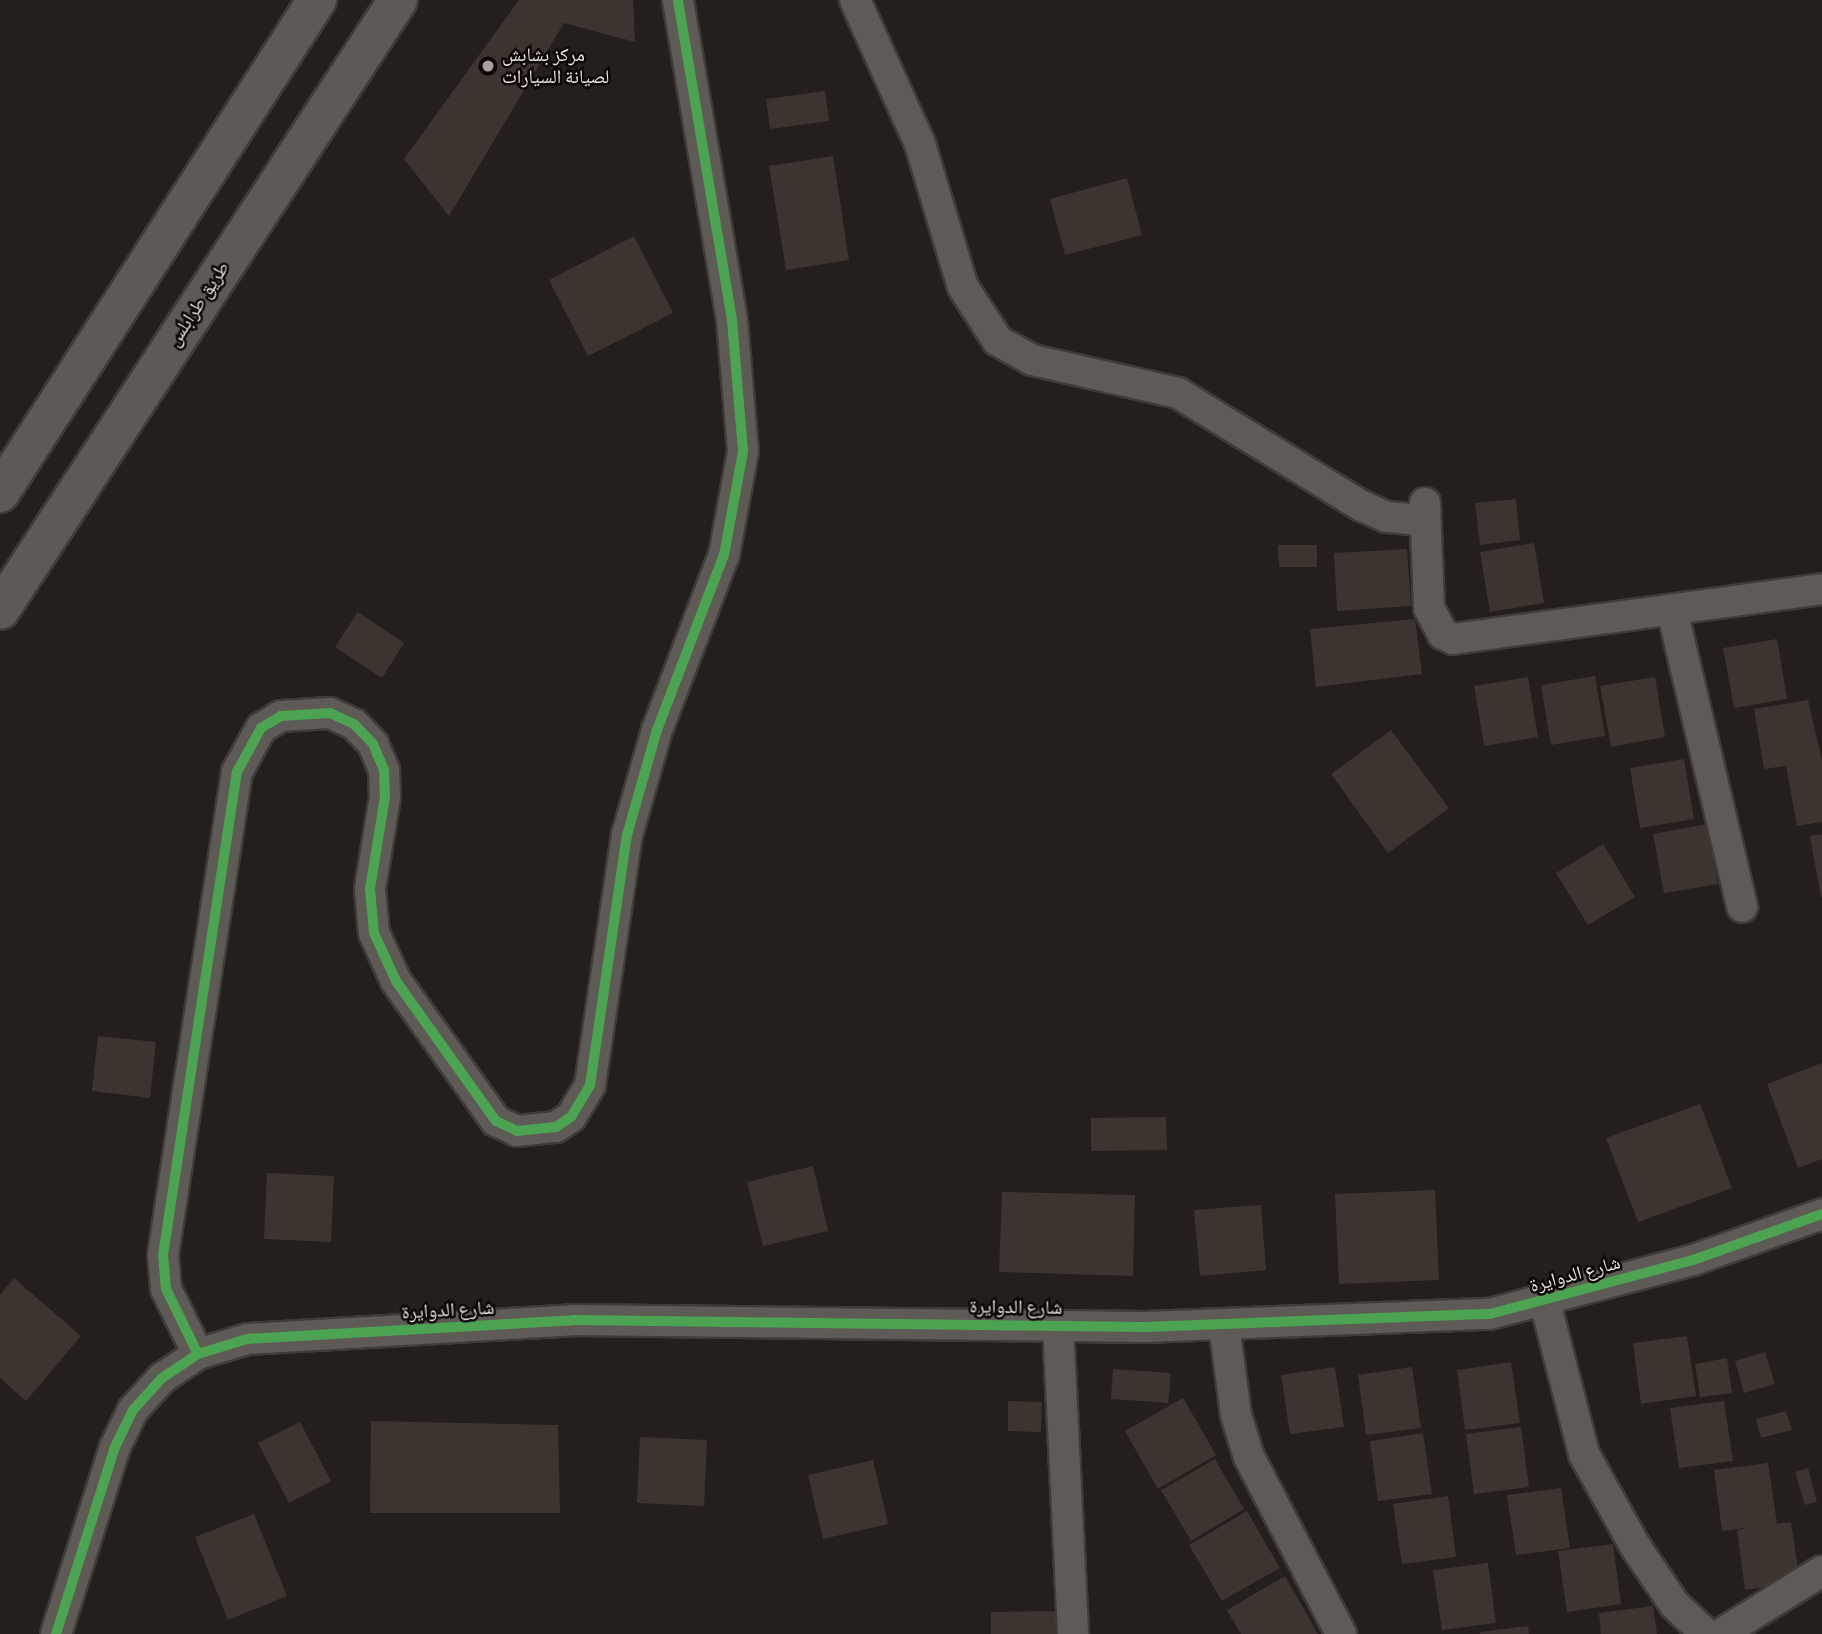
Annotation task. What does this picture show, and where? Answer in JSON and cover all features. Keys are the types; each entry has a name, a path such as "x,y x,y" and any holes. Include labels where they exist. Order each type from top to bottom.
{"highway":[{"path":"0,493 317,0"},
{"name":"طريق طرابلس","path":"0,610 398,0"}],"street":[{"path":"198,1354 166,1289 163,1255 237,772 261,728 281,716 330,713 354,724 373,744 385,797 370,889 374,933 396,981 496,1121 517,1131 556,1127 571,1117 590,1085 630,824 657,730 724,555 743,451 732,320 678,0"},
{"path":"855,0 920,144 963,287 999,341 1032,360 1178,393 1362,506 1425,511 1429,608 1443,634 1454,639 1822,589"},
{"path":"1672,610 1742,907"},
{"name":"شارع الدوايرة","path":"56,1634 127,1423 162,1378 198,1354 247,1339 573,1320 1224,1325 1490,1314 1545,1302 1822,1214"},
{"path":"1545,1302 1584,1454 1648,1566 1675,1605 1706,1634"},
{"path":"1058,1325 1073,1634"},
{"path":"1224,1325 1236,1415 1249,1457 1341,1634"},
{"path":"1721,1634 1822,1571"}],"building":[{"path":"519,0 633,0 635,42 564,23 449,216 404,159"},
{"path":"825,91 829,121 770,129 766,99"},
{"path":"833,156 849,260 786,270 769,166"},
{"path":"1127,178 1142,235 1065,255 1050,199"},
{"path":"634,236 673,313 588,356 549,280"},
{"path":"1516,499 1520,540 1480,545 1475,503"},
{"path":"1534,543 1544,603 1490,612 1480,552"},
{"path":"1278,545 1317,545 1317,567 1279,567"},
{"path":"1407,549 1411,606 1337,611 1334,553"},
{"path":"358,612 404,643 382,678 335,647"},
{"path":"1415,619 1422,674 1316,687 1310,629"},
{"path":"1777,639 1787,699 1734,708 1723,648"},
{"path":"1595,676 1605,736 1551,745 1541,685"},
{"path":"1528,677 1538,737 1484,746 1474,686"},
{"path":"1655,677 1665,737 1611,747 1600,686"},
{"path":"1808,700 1822,760 1822,822 1797,826 1786,766 1764,769 1754,709"},
{"path":"1391,730 1449,808 1388,853 1331,774"},
{"path":"1684,759 1694,819 1640,828 1630,768"},
{"path":"1707,824 1718,884 1664,893 1653,834"},
{"path":"1822,834 1822,897 1821,897 1810,836"},
{"path":"1603,844 1635,897 1588,925 1556,873"},
{"path":"98,1036 156,1042 150,1098 92,1091"},
{"path":"1822,1063 1822,1159 1798,1168 1767,1084"},
{"path":"1700,1104 1732,1188 1638,1222 1606,1138"},
{"path":"1166,1117 1167,1150 1091,1151 1091,1118"},
{"path":"813,1166 828,1231 763,1246 747,1182"},
{"path":"267,1173 334,1176 331,1242 264,1239"},
{"path":"1435,1190 1439,1280 1339,1284 1335,1194"},
{"path":"1002,1192 1135,1195 1133,1276 999,1272"},
{"path":"1261,1205 1266,1270 1200,1276 1194,1210"},
{"path":"14,1278 81,1336 26,1401 0,1378 0,1295"},
{"path":"1687,1336 1696,1396 1641,1404 1633,1343"},
{"path":"1765,1352 1775,1384 1744,1393 1735,1361"},
{"path":"1727,1358 1732,1393 1700,1397 1695,1364"},
{"path":"1511,1362 1520,1423 1465,1430 1457,1370"},
{"path":"1335,1367 1344,1427 1290,1434 1281,1375"},
{"path":"1412,1367 1421,1428 1366,1435 1358,1375"},
{"path":"1113,1369 1171,1373 1168,1403 1111,1399"},
{"path":"1183,1398 1216,1455 1158,1489 1125,1431"},
{"path":"1008,1401 1042,1402 1041,1432 1008,1431"},
{"path":"1724,1401 1733,1461 1679,1468 1670,1408"},
{"path":"1786,1411 1792,1430 1761,1438 1756,1419"},
{"path":"371,1421 558,1425 560,1513 370,1513"},
{"path":"300,1422 331,1481 289,1503 258,1443"},
{"path":"1521,1427 1529,1487 1474,1494 1466,1434"},
{"path":"1423,1433 1432,1494 1378,1501 1370,1441"},
{"path":"640,1437 707,1440 704,1506 637,1503"},
{"path":"1215,1459 1244,1509 1191,1541 1161,1490"},
{"path":"873,1460 888,1524 823,1539 808,1475"},
{"path":"1768,1463 1777,1524 1791,1522 1800,1582 1745,1590 1737,1530 1752,1527 1722,1531 1714,1470"},
{"path":"1808,1468 1817,1502 1805,1505 1795,1472"},
{"path":"1561,1488 1570,1548 1516,1555 1507,1495"},
{"path":"1448,1496 1456,1557 1402,1564 1393,1504"},
{"path":"1247,1511 1280,1568 1222,1601 1189,1545"},
{"path":"254,1514 287,1596 228,1620 195,1537"},
{"path":"1613,1544 1621,1604 1567,1612 1558,1551"},
{"path":"1488,1563 1496,1623 1442,1630 1433,1570"},
{"path":"1285,1576 1318,1634 1241,1634 1227,1610"},
{"path":"1653,1606 1657,1634 1601,1634 1599,1613"},
{"path":"1058,1611 1058,1634 991,1634 991,1612"},
{"path":"1528,1626 1529,1634 1480,1634 1480,1632"}],"cycle path":[{"path":"198,1354 166,1289 163,1255 237,772 261,728 281,716 330,713 354,724 373,744 384,770 385,797 370,889 374,933 396,981 496,1121 517,1131 556,1127 571,1117 590,1085 627,835 657,730 724,555 743,451 732,320 678,0"},
{"path":"56,1634 115,1447 133,1410 162,1378 198,1354 247,1339 573,1320 1145,1327 1490,1314 1693,1260 1822,1214"}],"place":[{"name":"مركز بشابش لصيانة السيارات","path":"488,66"}]}
